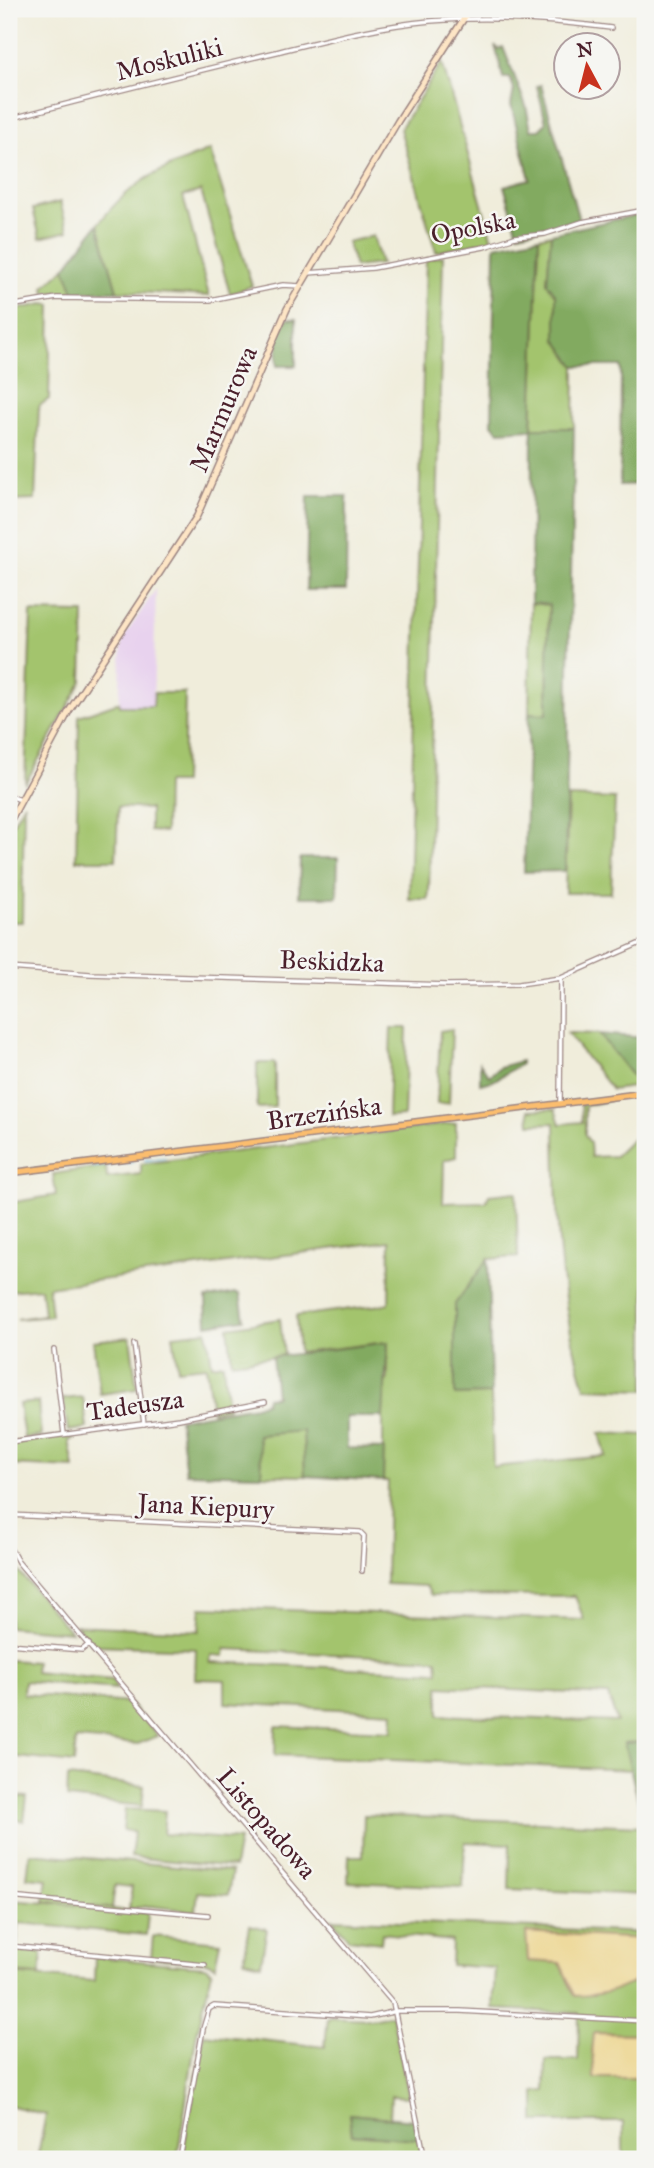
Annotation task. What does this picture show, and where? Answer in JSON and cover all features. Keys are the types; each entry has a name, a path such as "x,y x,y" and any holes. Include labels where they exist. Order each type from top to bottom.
{"main road":[{"name":"Brzezińska","path":"9,1172 645,1093"}],"street":[{"name":"Marmurowa","path":"9,823 75,701 197,516 269,348 300,286 397,121 470,9"},
{"name":"Moskuliki","path":"9,119 365,31 428,21 565,22 611,27"},
{"name":"Opolska","path":"308,273 373,268 484,247 515,237 545,234 582,222 645,210"},
{"path":"9,306 45,299 89,297 214,300 283,285 300,286"},
{"path":"9,545 10,508"},
{"path":"9,796 21,800"},
{"name":"Beskidzka","path":"9,968 90,974 473,986 561,978 645,941"},
{"path":"560,1103 561,978"},
{"path":"134,1344 144,1424"},
{"path":"54,1350 64,1434"},
{"name":"Tadeusza","path":"9,1442 144,1424 265,1402"},
{"name":"Jana Kiepury","path":"9,1515 360,1532 364,1536 362,1571"},
{"name":"Listopadowa","path":"9,1546 18,1562 339,1935 397,2011 425,2159"},
{"path":"9,1644 82,1650 89,1644"},
{"path":"9,1897 208,1915"},
{"path":"9,1946 205,1965"},
{"path":"180,2159 201,2038 209,2008 218,2005 370,2017 397,2011 499,2012 645,2021"}],"shaded area":[{"path":"156,589 153,706 119,706 122,640"}],"green space":[{"path":"495,45 498,49 503,47 526,106 531,130 539,130 546,123 537,86 541,85 579,220 518,233 504,186 530,179 511,105 514,89 510,78 503,78"},
{"path":"442,62 492,240 436,252 400,129"},
{"path":"210,150 252,286 230,294 201,191 183,196 209,296 117,291 98,224 135,186 175,164"},
{"path":"60,202 68,231 40,238 33,209"},
{"path":"645,213 645,484 620,485 621,366 575,366 556,339 556,295 547,283 551,234"},
{"path":"98,224 117,291 74,292 65,268"},
{"path":"551,234 547,283 556,295 556,339 575,366 574,428 532,429 539,237"},
{"path":"373,236 381,264 355,267 347,242"},
{"path":"539,237 532,428 574,428 565,871 524,872 529,713 547,714 549,605 531,603 532,429 499,431 492,424 495,246"},
{"path":"443,256 429,890 428,899 409,899 426,259"},
{"path":"65,268 74,292 45,293 44,287"},
{"path":"43,304 51,305 49,399 39,406 35,500 9,501 9,311"},
{"path":"287,319 296,319 296,366 277,366 278,335"},
{"path":"308,496 347,496 346,590 306,590"},
{"path":"531,603 549,604 547,714 529,713"},
{"path":"31,612 84,613 82,681 25,784"},
{"path":"154,693 185,693 183,783 166,783 165,832 150,831 150,809 118,807 116,860 76,860 79,716 119,702 120,706 153,706"},
{"path":"568,797 615,799 611,893 565,893"},
{"path":"24,803 22,922 9,922 9,830"},
{"path":"300,858 338,858 337,897 299,897"},
{"path":"391,1028 407,1028 404,1116 388,1117"},
{"path":"452,1029 449,1103 437,1104 440,1031"},
{"path":"567,1033 599,1034 640,1086 612,1090"},
{"path":"599,1034 645,1038 645,1086 640,1086"},
{"path":"521,1061 521,1064 493,1081 480,1084 480,1063 489,1076 500,1067"},
{"path":"257,1063 275,1063 275,1107 257,1108"},
{"path":"610,1100 585,1106 585,1135 590,1143 591,1157 615,1156 639,1133 645,1115 645,1390 585,1388 569,1323 560,1257 555,1123 530,1124 529,1110 555,1109 560,1124 582,1122 581,1103"},
{"path":"456,1123 456,1157 444,1160 443,1203 486,1202 489,1195 516,1192 518,1257 488,1259 456,1395 491,1394 493,1467 606,1456 600,1433 645,1435 645,1742 624,1743 631,1770 275,1755 276,1726 392,1731 393,1712 225,1703 225,1680 195,1679 196,1649 94,1645 76,1625 199,1631 201,1607 584,1620 575,1596 431,1595 426,1586 386,1584 388,1481 383,1481 383,1385 388,1379 388,1342 299,1353 296,1316 389,1304 390,1241 48,1287 51,1316 17,1319 44,1315 41,1288 9,1291 9,1203 56,1195 53,1174 106,1166 107,1178 141,1174 141,1164","holes":["225,1649 437,1659 438,1672 210,1662 211,1655 224,1656","439,1686 608,1695 617,1722 439,1715"]},
{"path":"488,1259 491,1394 455,1395 455,1304"},
{"path":"240,1294 244,1319 207,1325 206,1298"},
{"path":"280,1319 284,1355 232,1362 228,1327"},
{"path":"207,1331 212,1365 223,1363 228,1408 212,1411 206,1366 178,1369 173,1335"},
{"path":"130,1337 137,1389 100,1394 93,1341"},
{"path":"388,1342 383,1417 347,1417 347,1448 384,1449 383,1481 305,1476 303,1431 258,1435 262,1475 186,1473 179,1419 255,1406 266,1402 267,1397 276,1396 272,1357"},
{"path":"83,1397 87,1428 68,1431 63,1399"},
{"path":"38,1402 41,1436 24,1438 19,1404"},
{"path":"304,1430 305,1476 262,1475 258,1435"},
{"path":"71,1435 74,1439 69,1440 74,1468 9,1465 9,1443"},
{"path":"12,1564 71,1632 9,1627 9,1565"},
{"path":"9,1660 36,1662 35,1672 112,1680 117,1689 24,1681 23,1694 129,1703 158,1736 138,1744 76,1739 74,1763 9,1756"},
{"path":"645,1742 645,1829 624,1743"},
{"path":"68,1777 144,1786 142,1806 67,1798"},
{"path":"9,1796 27,1797 24,1821 9,1819"},
{"path":"125,1809 165,1811 163,1834 239,1840 234,1867 131,1857 134,1832 123,1830"},
{"path":"364,1815 644,1826 645,1895 509,1889 510,1844 465,1842 463,1887 348,1882 349,1856 363,1856"},
{"path":"30,1853 232,1871 228,1895 198,1892 196,1911 149,1906 129,1909 132,1887 115,1885 112,1908 75,1905 44,1901 47,1879 27,1877"},
{"path":"9,1900 148,1913 146,1935 19,1923 17,1944 9,1943"},
{"path":"332,1919 645,1933 645,2159 623,2159 623,2122 535,2122 535,2092 545,2091 546,2060 578,2060 579,2013 493,2009 495,1968 451,1965 452,1941 382,1933 381,1943 349,1939"},
{"path":"250,1925 267,1929 261,1964 244,1960"},
{"path":"153,1936 220,1942 215,1966 206,1962 151,1958"},
{"path":"16,1951 42,1952 40,1975 14,1973"},
{"path":"95,1957 205,1967 212,1972 196,2037 177,2159 37,2159 46,2115 9,2105 9,1974 94,1981"},
{"path":"392,2015 409,2097 391,2096 390,2118 349,2114 352,2134 418,2139 423,2159 182,2159 204,2034 325,2047 328,2017 370,2019"},
{"path":"349,2114 415,2120 418,2139 352,2134"}],"sand":[{"path":"526,1932 645,1939 645,1976 611,1991 575,1996 560,1963 528,1961"},
{"path":"594,2033 645,2034 645,2078 594,2078"}],"waterway":[{"path":"145,1160 165,1158"},
{"path":"119,1164 133,1162"},
{"path":"93,1167 112,1165"}]}
